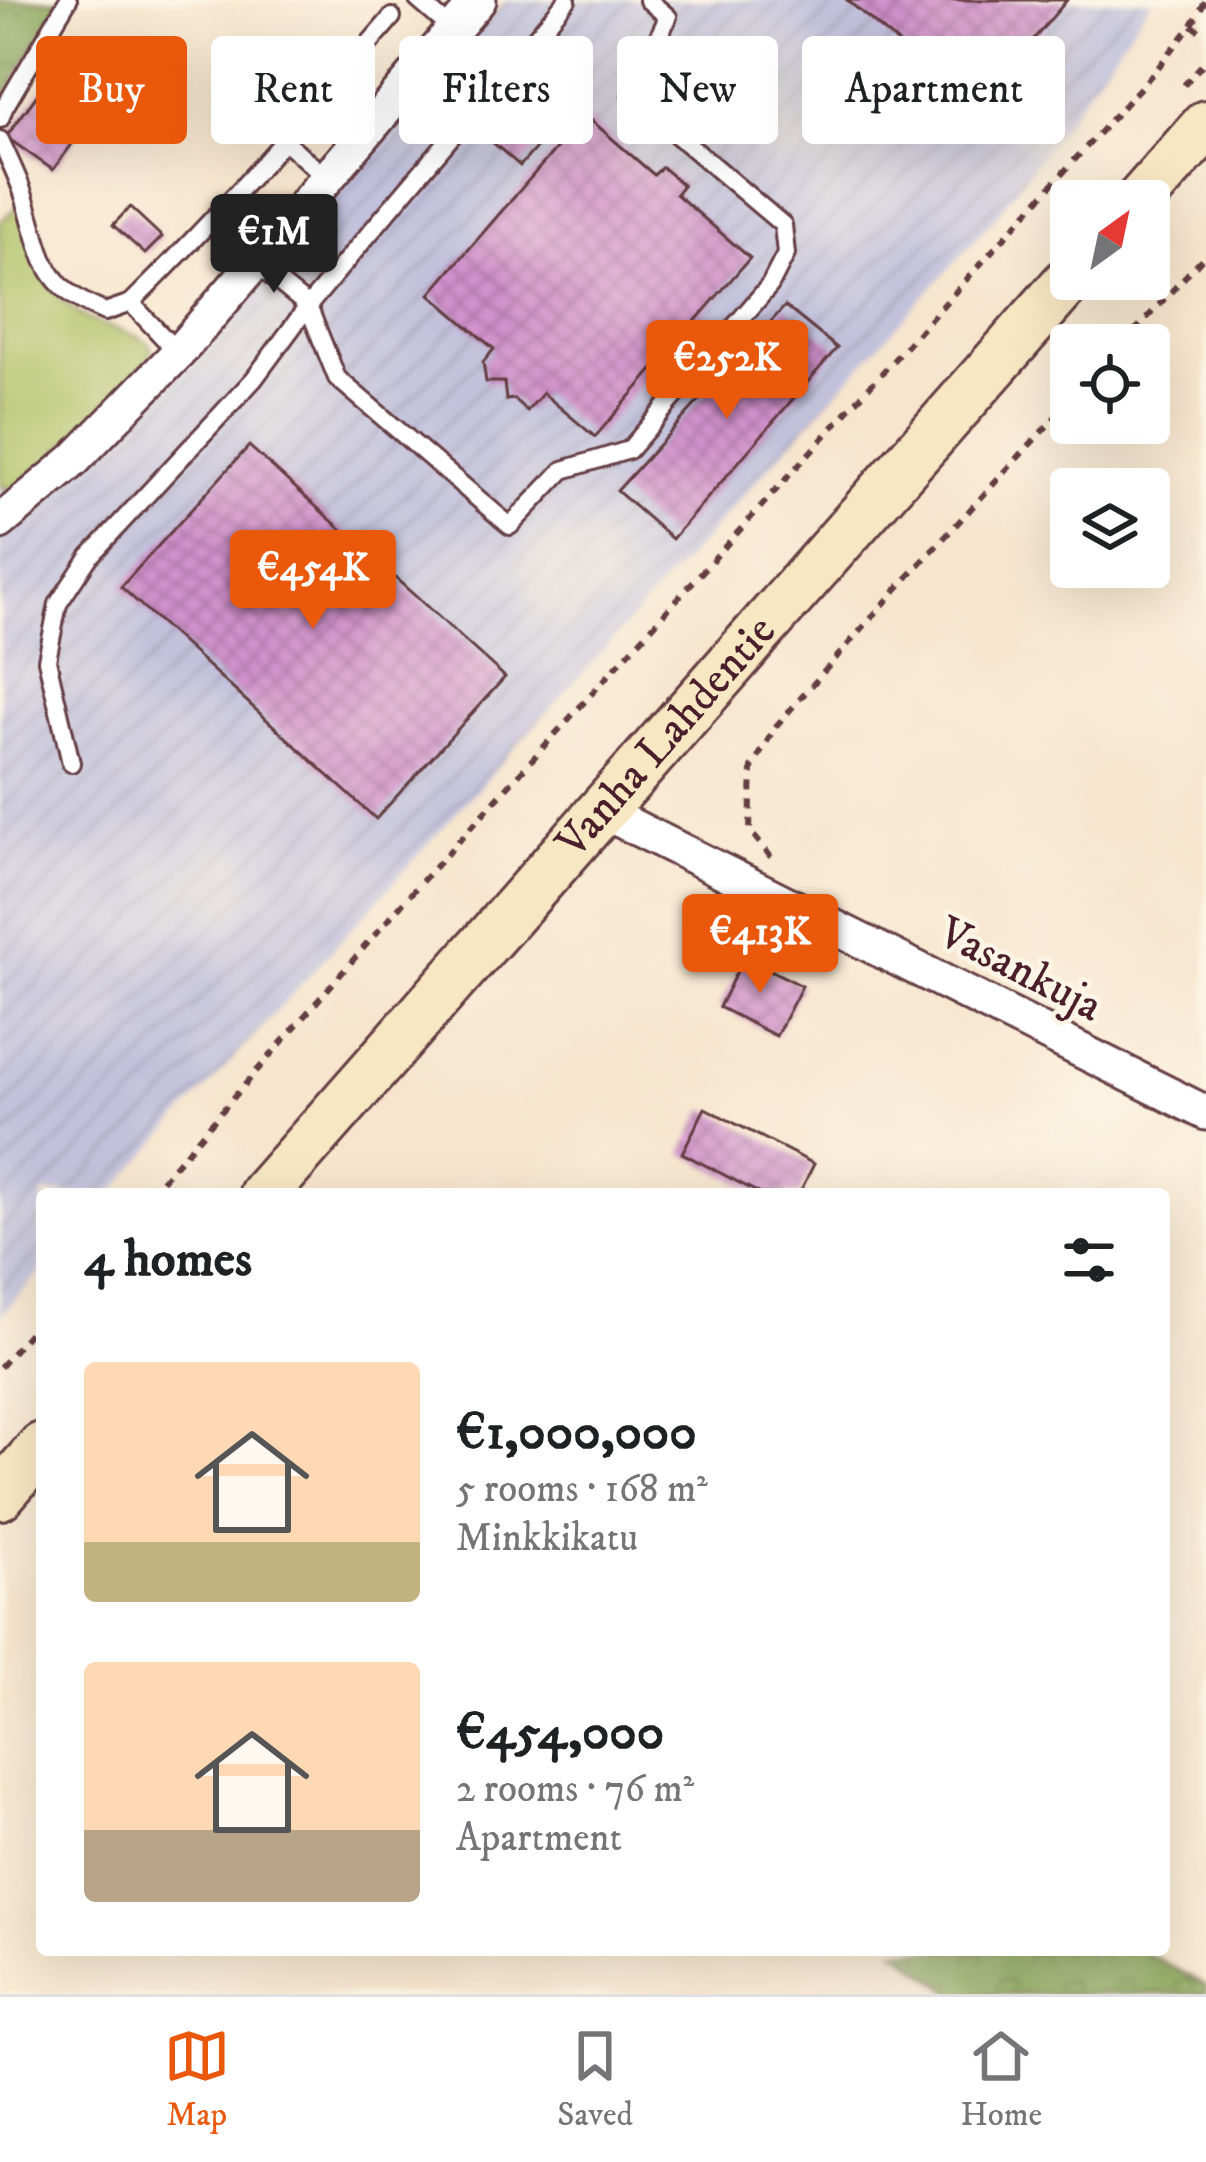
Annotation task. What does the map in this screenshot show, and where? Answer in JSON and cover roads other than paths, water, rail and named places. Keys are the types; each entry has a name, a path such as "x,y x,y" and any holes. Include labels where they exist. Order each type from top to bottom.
{"main road":[{"path":"1151,180 1195,105"},
{"name":"Vanha Lahdentie","path":"269,1188 1052,300"},
{"path":"0,1495 36,1454"}],"street":[{"path":"0,522 74,460 178,353 479,0"},
{"name":"Vasankuja","path":"600,810 1206,1113"}],"lane":[{"path":"0,119 68,0"},
{"path":"418,0 454,31"},
{"path":"71,763 47,660 58,604 89,557 254,380 308,306 567,0"},
{"path":"256,264 308,306 337,378 510,526 563,470 629,450 770,285 787,254 783,225 631,96 668,17 648,0"},
{"path":"375,37 392,17"},
{"path":"0,140 22,191 41,259 55,281 81,303 105,312 131,302 282,144"},
{"path":"288,144 327,179"},
{"path":"131,302 178,353"}]}
